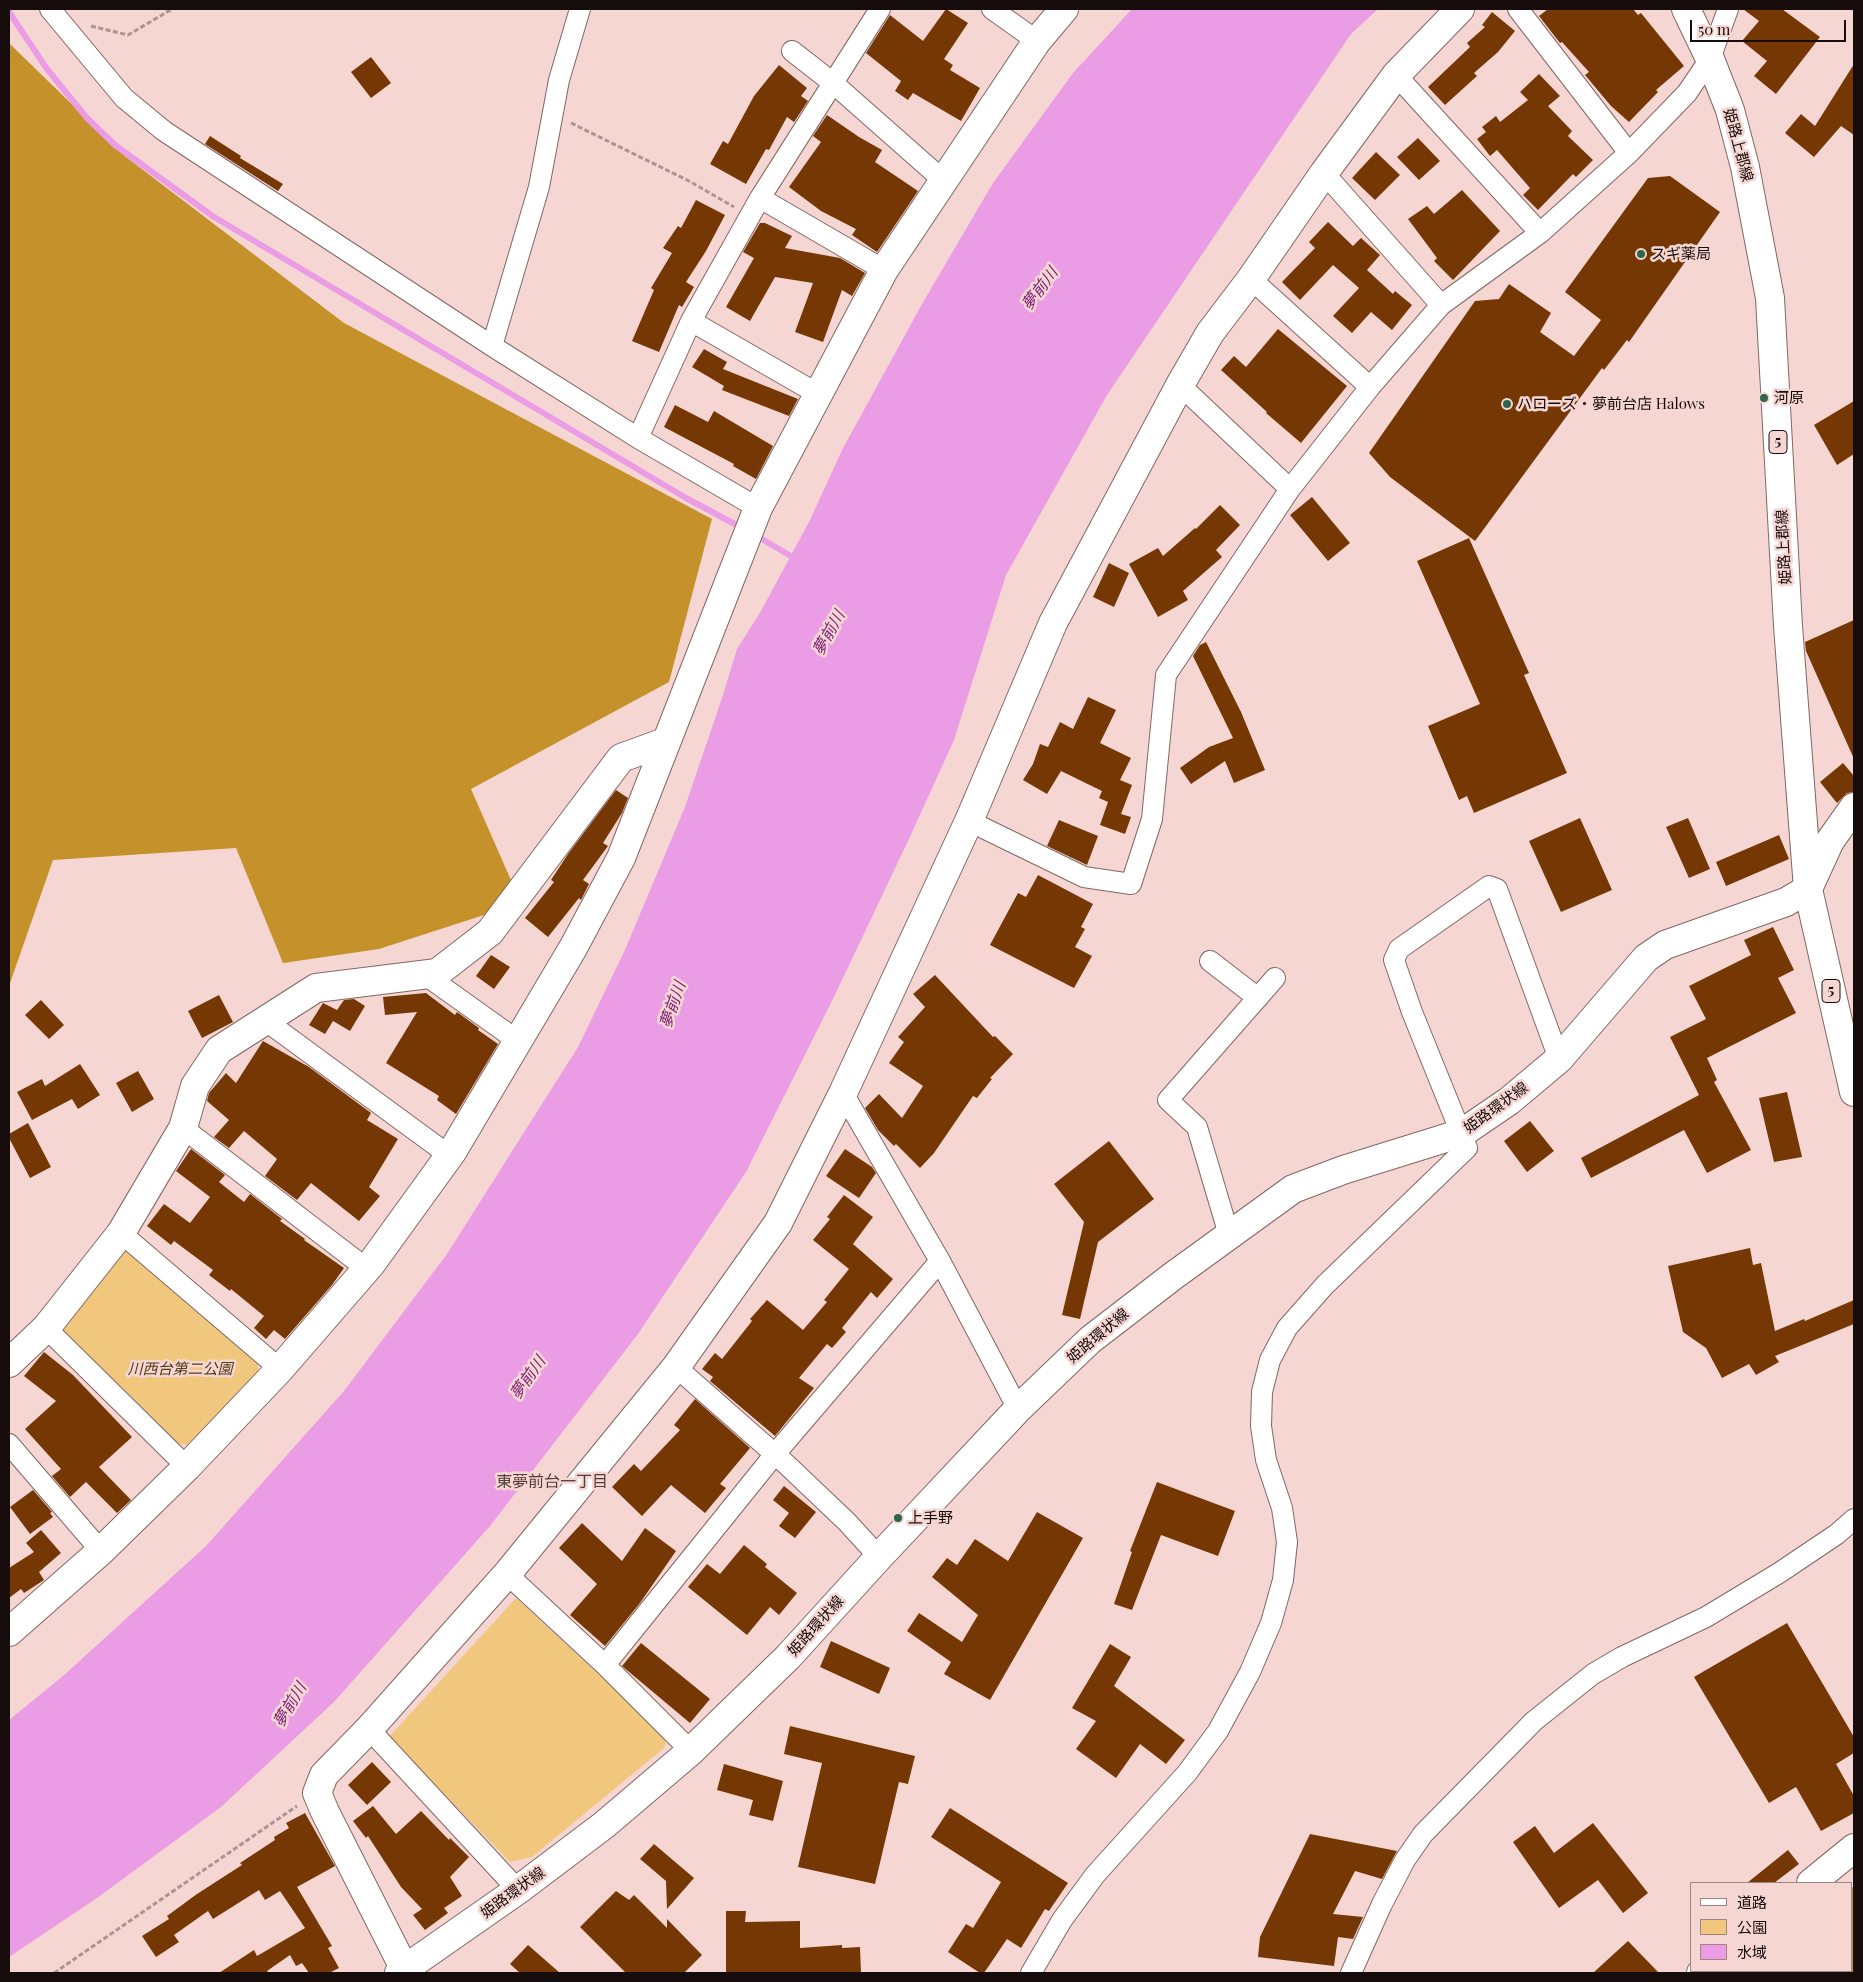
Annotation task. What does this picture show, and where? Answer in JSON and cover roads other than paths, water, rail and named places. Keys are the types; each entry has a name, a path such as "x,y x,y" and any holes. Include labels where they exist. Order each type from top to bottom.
{"street":[{"path":"492,346 539,187 559,80 580,9"},
{"path":"638,438 691,321 760,198 880,9"},
{"path":"992,9 1037,41"},
{"path":"9,1631 101,1551 186,1467 280,1369 367,1269 450,1156 573,948 621,858 758,508 884,270 1037,41 1064,9"},
{"path":"404,1972 316,1793 324,1774 369,1729 508,1574 676,1367 778,1223 843,1093 969,821 1053,623 1180,385 1210,333 1251,279 1324,173 1396,75 1460,9"},
{"path":"1518,9 1629,154"},
{"name":"姫路上郡線","path":"1686,9 1710,59 1730,110 1746,167 1770,298 1788,626 1808,889 1854,1092"},
{"path":"969,821 1084,876 1131,884 1152,819 1166,675 1290,489 1370,387 1441,305 1540,233 1629,154 1687,93 1710,59 1728,9"},
{"path":"54,13 124,98 164,131 492,346 638,438 758,508"},
{"path":"792,51 833,83 944,181"},
{"path":"1396,75 1540,233"},
{"path":"1324,173 1441,305"},
{"path":"760,198 884,270"},
{"path":"1251,279 1370,387"},
{"path":"691,321 818,394"},
{"path":"1180,385 1290,489"},
{"path":"9,1363 46,1328 121,1233 183,1128 195,1086 219,1050 316,988 437,972 490,932 621,758 665,742"},
{"path":"1808,889 1830,840 1854,807"},
{"path":"1031,1973 1062,1920 1095,1875 1187,1773 1218,1731 1250,1672 1271,1623 1283,1580 1287,1542 1282,1508 1266,1460 1261,1426 1262,1392 1270,1360 1287,1328 1325,1285 1467,1148 1412,1012 1394,960 1398,949 1489,886 1497,890 1560,1059"},
{"name":"姫路環状線","path":"404,1972 604,1825 691,1751 788,1658 879,1557 1018,1409 1090,1340 1293,1189 1343,1170 1462,1133 1510,1101 1560,1059 1646,958 1665,945 1786,902 1808,889"},
{"path":"1210,961 1258,998"},
{"path":"424,974 518,1041"},
{"path":"1229,1235 1197,1127 1168,1100 1275,978"},
{"path":"266,1020 450,1156"},
{"path":"843,1093 940,1261 1018,1409"},
{"path":"183,1128 367,1269"},
{"path":"121,1233 280,1369"},
{"path":"605,1665 775,1454 940,1261"},
{"path":"46,1328 186,1467"},
{"path":"676,1367 775,1454 847,1522 879,1557"},
{"path":"9,1444 101,1551"},
{"path":"1351,1973 1382,1904 1405,1860 1423,1834 1534,1721 1593,1674 1622,1657 1706,1617 1779,1573 1837,1534 1854,1518"},
{"path":"508,1574 605,1665 691,1751"},
{"path":"369,1729 518,1890"},
{"path":"1813,1882 1854,1848"}],"water":[{"name":"夢前川","path":"1132,9 1378,9 1351,34 1107,395 1006,575 954,740 832,1001 746,1172 638,1334 490,1526 334,1702 221,1807 97,1898 9,1957 9,1720 63,1676 206,1546 344,1391 447,1254 578,1047 624,952 685,807 737,649 761,611 810,520 842,450 922,304 993,183 1073,73"}],"waterway":[{"path":"9,12 47,69 87,118 115,145 214,217 686,498 744,529"},
{"path":"755,535 796,559"}],"place":[{"name":"スギ薬局","path":"1641,254"},
{"name":"河原","path":"1764,398"},
{"name":"ハローズ・夢前台店 Halows","path":"1507,404"},
{"name":"上手野","path":"898,1518"}],"district":[{"name":"東夢前台一丁目","path":"552,1482"}],"park label":[{"name":"川西台第二公園","path":"180,1369"}]}
